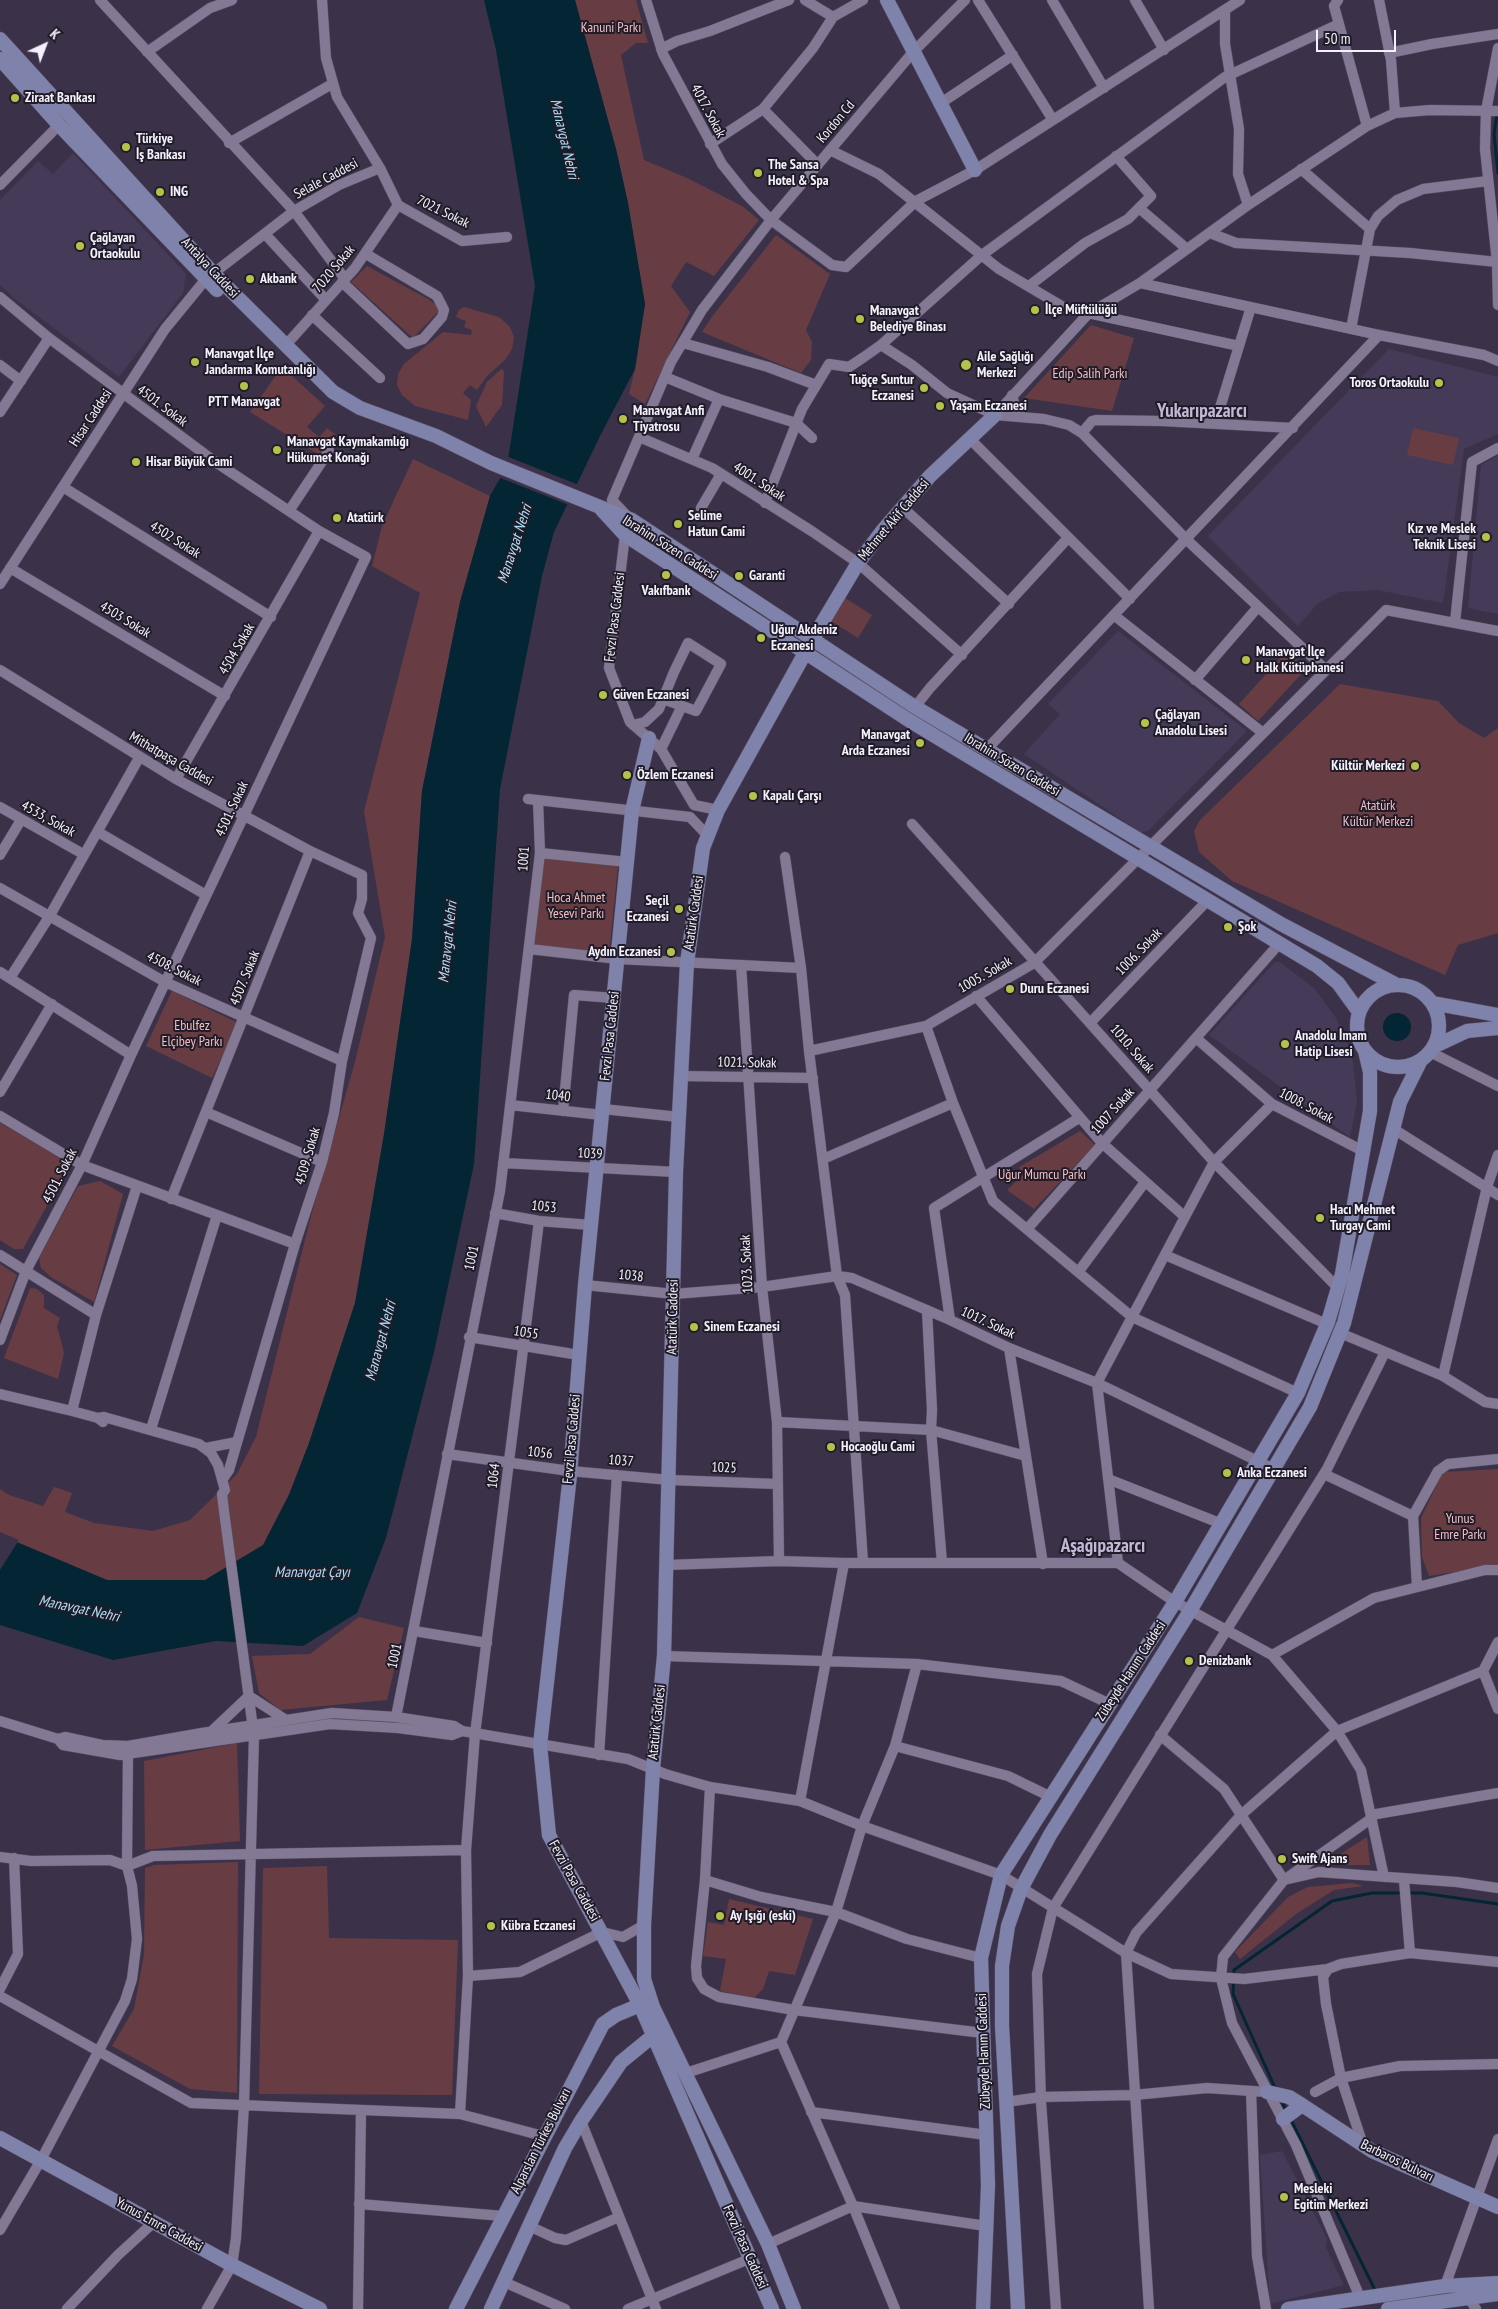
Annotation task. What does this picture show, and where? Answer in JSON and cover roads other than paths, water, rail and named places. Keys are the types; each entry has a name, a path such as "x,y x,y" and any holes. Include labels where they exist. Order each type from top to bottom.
{"main road":[{"path":"887,0 975,170"},
{"name":"Antalya Caddesi","path":"0,39 210,277 333,392 360,408 416,428 491,463 586,500 600,508"},
{"name":"Antalya Caddesi","path":"0,59 59,125 331,401 356,414 456,447"},
{"name":"Mehmet Akif Caddesi","path":"812,640 858,563 902,507 994,415"},
{"name":"Ibrahim Sözen Caddesi","path":"600,508 632,520 915,707 1281,924 1395,984"},
{"name":"Ibrahim Sözen Caddesi","path":"600,508 625,535 910,721 1138,858 1278,945 1317,966 1338,983 1359,1012"},
{"name":"Atatürk Caddesi","path":"646,2006 644,1925 653,1769 664,1656 670,1480 676,1172 687,963 703,848 718,810 805,652"},
{"name":"Fevzi Pasa Caddesi","path":"649,738 632,811 585,1285 570,1471 540,1745 549,1835 602,1932 660,2033 686,2074 768,2244 794,2309"},
{"path":"1428,1053 1439,1033 1439,1023 1432,1003 1416,989 1395,984 1386,986 1369,996 1359,1012 1357,1026 1359,1039 1365,1051 1385,1065 1397,1067 1410,1065 1467,1031 1498,1028"},
{"path":"1432,1003 1498,1015"},
{"name":"Zübeyde Hanım Caddesi","path":"983,2309 988,2185 981,1958 1001,1875 1175,1602 1298,1393 1327,1324 1338,1288 1370,1111 1370,1072 1365,1051"},
{"name":"Zübeyde Hanım Caddesi","path":"1018,2309 1002,2026 1002,1966 1008,1926 1021,1889 1050,1835 1190,1611 1310,1407 1340,1333 1358,1272 1392,1128 1400,1102 1428,1053"},
{"name":"Alparslan Türkes Bulvarı","path":"456,2309 543,2136 603,2024 616,2014 646,2006"},
{"name":"Fevzi Pasa Caddesi","path":"660,2033 749,2259 772,2309"},
{"name":"Alparslan Türkes Bulvarı","path":"491,2309 564,2148 621,2062 660,2033"},
{"name":"Barbaros Bulvarı","path":"1270,2092 1292,2110 1498,2207"},
{"name":"Yunus Emre Caddesi","path":"0,2138 232,2265 320,2309"},
{"path":"1391,2304 1445,2286 1498,2282"},
{"path":"1288,2309 1367,2299 1391,2304 1498,2294"}],"street":[{"path":"100,0 294,212 344,281 408,344 423,339 438,322 444,310 437,296 366,254"},
{"path":"147,52 173,32 210,8 232,0"},
{"name":"Selale Caddesi","path":"210,277 294,212 339,185 380,168 337,97 332,84 326,58 322,0"},
{"name":"4017. Sokak","path":"646,0 661,49 710,144 746,194 771,220 832,265 846,267 916,201"},
{"path":"661,49 677,41 710,31 789,0"},
{"path":"805,0 833,17"},
{"path":"710,144 763,109 813,48 833,17 863,0"},
{"name":"Kordon Cd","path":"632,520 612,500 665,377 702,310 771,220 830,150 914,51 965,0"},
{"path":"978,0 1053,120"},
{"path":"1052,0 1104,88"},
{"path":"1135,0 1164,50"},
{"path":"916,201 975,170 1164,50 1238,0"},
{"path":"1338,0 1334,6 1366,126"},
{"path":"1379,0 1389,53 1395,113"},
{"path":"1224,10 1225,44 1232,74 1239,129 1238,174 1248,205"},
{"path":"764,503 796,423 829,364 848,367 881,345 982,255 1116,156 1232,74 1338,24"},
{"path":"1389,53 1498,34"},
{"path":"1498,48 1493,111 1485,149 1497,262 1498,305"},
{"path":"941,103 1013,55"},
{"path":"229,143 332,84"},
{"path":"763,109 818,165"},
{"path":"994,415 1088,314 1140,284 1248,205 1366,126 1395,113 1430,110 1493,111"},
{"path":"1,180 59,125"},
{"path":"830,150 879,174 916,201 1000,269 1065,308 1239,346"},
{"path":"1029,286 1085,243 1128,219 1151,196 1116,156"},
{"path":"380,168 398,205"},
{"path":"1301,170 1370,228"},
{"path":"1351,329 1370,228 1378,216 1397,200 1423,189 1488,181"},
{"name":"7021 Sokak","path":"398,205 462,241 507,237"},
{"name":"7020 Sokak","path":"285,346 366,254 398,205"},
{"path":"1139,208 1187,250"},
{"path":"1210,233 1236,243 1410,253 1497,262"},
{"path":"265,234 326,300"},
{"name":"Hisar Caddesi","path":"0,584 165,330 210,277"},
{"path":"1140,284 1379,335 1484,355 1498,361"},
{"name":"4501. Sokak","path":"0,297 49,338 214,461 319,531 366,557 165,982 82,1165 26,1270 0,1340"},
{"path":"1215,424 1251,307"},
{"path":"312,315 380,378"},
{"path":"987,750 1379,335"},
{"path":"0,412 49,338"},
{"path":"683,343 768,367 816,385"},
{"path":"881,345 912,365 947,393 994,415 1044,419 1069,425 1082,433 1187,540 1326,670"},
{"path":"1484,355 1498,354"},
{"path":"0,365 21,381"},
{"path":"665,377 719,399 796,423 812,438"},
{"path":"1012,395 1015,407 1022,417"},
{"path":"692,459 719,399"},
{"path":"1082,433 1092,421 1096,420 1293,428"},
{"name":"4001. Sokak","path":"639,438 692,459 721,474 858,563 962,655"},
{"path":"970,439 1130,599"},
{"path":"1498,448 1472,462 1456,622 1498,631"},
{"path":"290,511 329,451"},
{"path":"701,508 721,474"},
{"name":"4502 Sokak","path":"63,487 272,617"},
{"path":"902,507 1009,604"},
{"name":"4504 Sokak","path":"176,780 272,617 319,531"},
{"name":"Fevzi Pasa Caddesi","path":"625,535 609,668 633,725 649,738"},
{"path":"915,707 1068,538"},
{"name":"4503 Sokak","path":"10,568 226,696"},
{"path":"1195,680 1258,607"},
{"name":"1005. Sokak","path":"809,1051 926,1026 1034,962 1386,610 1456,622"},
{"path":"1114,616 1263,733"},
{"path":"633,725 645,722 660,709 663,699 688,643 721,664 696,711 663,699"},
{"name":"Mithatpaşa Caddesi","path":"0,670 176,780 310,851 362,875"},
{"path":"661,749 682,706"},
{"path":"649,738 661,749 694,805 718,810"},
{"path":"10,978 49,916 139,758"},
{"name":"1001","path":"396,1717 495,1213 503,1163 540,853 533,800 632,811"},
{"name":"4533, Sokak","path":"0,807 83,854"},
{"path":"632,811 690,817 708,836"},
{"path":"0,855 20,820"},
{"name":"1010. Sokak","path":"912,824 1034,962 1091,1022 1214,1162 1338,1288"},
{"path":"98,832 206,895"},
{"name":"4507. Sokak","path":"171,1199 310,851"},
{"path":"540,853 627,862"},
{"path":"785,857 801,968 812,1078 824,1159 837,1276 845,1295 863,1562"},
{"name":"4509. Sokak","path":"222,1494 225,1490 224,1479 229,1470 295,1244 322,1162 334,1112 342,1062 371,938 358,913 362,899 362,875"},
{"name":"4508. Sokak","path":"0,888 165,982 342,1062"},
{"name":"1006. Sokak","path":"1091,1022 1207,901"},
{"name":"1007 Sokak","path":"1028,1228 1278,945"},
{"path":"529,950 618,959 801,968"},
{"name":"1023. Sokak","path":"741,965 762,1287 776,1422 779,1561"},
{"path":"0,972 131,1055"},
{"path":"563,1111 574,995 614,998"},
{"path":"976,996 1103,1144 1185,1217"},
{"path":"0,1092 52,1004"},
{"path":"926,1026 953,1103 993,1201 1028,1228 1132,1316 1298,1393"},
{"name":"1008. Sokak","path":"1196,1038 1272,1104 1363,1151"},
{"path":"1428,1053 1498,1086"},
{"name":"1021. Sokak","path":"681,1076 812,1078"},
{"path":"824,1159 953,1103"},
{"path":"1118,1562 1096,1383 1214,1162 1272,1104"},
{"name":"1040","path":"510,1105 563,1111 679,1117"},
{"path":"206,1112 322,1162"},
{"path":"0,1116 82,1165 295,1244"},
{"path":"950,1320 934,1208 1079,1118"},
{"path":"1392,1128 1498,1195"},
{"path":"1444,1376 1487,1188 1498,1155"},
{"name":"1039","path":"503,1163 676,1172"},
{"path":"1079,1271 1145,1182"},
{"path":"72,1411 96,1315 137,1186"},
{"name":"1053","path":"495,1213 539,1221 591,1225"},
{"path":"151,1429 216,1215"},
{"name":"1064","path":"460,2114 468,1976 466,1850 475,1734 539,1221"},
{"path":"0,1255 96,1315"},
{"path":"1165,1255 1327,1324"},
{"name":"1017. Sokak","path":"674,1294 762,1287 837,1276 852,1278 950,1320 1009,1348 1096,1383 1274,1469"},
{"name":"1038","path":"585,1285 674,1294"},
{"path":"927,1310 932,1410 931,1430 942,1563"},
{"path":"1340,1333 1444,1376 1485,1402 1498,1404"},
{"name":"1055","path":"469,1338 579,1355"},
{"path":"1009,1348 1043,1564"},
{"path":"1056,2309 1041,2097 1037,1974 1053,1908 1324,1474 1385,1352"},
{"path":"0,1394 98,1418 104,1417 192,1441 206,1448 218,1465 224,1479"},
{"path":"98,1418 102,1422 198,1450 211,1464 218,1490 222,1494 254,1736 244,2105 236,2238 232,2265 207,2309"},
{"path":"776,1422 931,1430 1026,1456"},
{"path":"206,1448 237,1442"},
{"name":"1056","path":"447,1454 570,1471"},
{"path":"1417,1587 1413,1516 1438,1472 1448,1464 1498,1459"},
{"name":"1037","path":"570,1471 670,1480"},
{"path":"1324,1474 1413,1516"},
{"path":"599,1755 616,1475"},
{"path":"1108,1479 1222,1524"},
{"name":"1025","path":"670,1480 777,1484"},
{"path":"667,1565 779,1561 1043,1564 1118,1562 1175,1602 1272,1655 1337,1731 1361,1770 1384,1877"},
{"path":"800,1801 844,1563"},
{"path":"1272,1655 1374,1598 1485,1570 1498,1570"},
{"path":"414,1631 487,1643"},
{"path":"1149,2309 1126,1953 1136,1933 1241,1815 1337,1731 1483,1671 1498,1642"},
{"path":"664,1656 916,1664 1062,1681 1110,1704"},
{"path":"895,2309 854,2206 781,2042 836,1912 862,1826 895,1746 916,1664"},
{"path":"1483,1671 1498,1710"},
{"path":"249,1696 286,1720"},
{"path":"212,1731 249,1696"},
{"path":"128,1751 212,1731 332,1713 396,1717 454,1726 462,1732"},
{"path":"0,1721 58,1739 65,1736 128,1751 343,1723 452,1735 462,1732 628,1759 710,1787 800,1801 862,1826 1001,1875 1126,1953 1171,1974 1244,1979 1328,1969 1341,1964 1410,1953 1498,1962"},
{"path":"1160,1735 1224,1789 1284,1880"},
{"path":"895,1746 1008,1776 1051,1797"},
{"path":"0,2230 41,2160 125,2001 132,1980 137,1939 132,1886 127,1866 128,1751"},
{"path":"710,1787 705,1880 696,1966 700,1984 708,1992 719,1997 794,2010 983,2033"},
{"path":"1367,2299 1296,2144 1292,2110 1270,2092 1232,2023 1222,1978 1223,1957 1284,1880 1371,1816 1498,1793"},
{"path":"0,1857 31,1861 110,1860 127,1866 153,1856 251,1856 466,1850"},
{"path":"0,1989 18,1954 14,1858"},
{"path":"1284,1880 1319,1872 1384,1877 1404,1883 1457,1882 1498,1888"},
{"path":"705,1880 761,1897 836,1912 907,1939 981,1958"},
{"path":"1404,1883 1410,1953"},
{"path":"468,1976 520,1972 602,1932 623,1936 644,1925"},
{"path":"1328,1969 1323,1977 1326,2004 1341,2078 1363,2145"},
{"path":"0,1996 191,2103 460,2114 543,2136"},
{"path":"686,2074 781,2042"},
{"path":"1315,2092 1341,2078 1400,2066 1498,2064"},
{"path":"1006,2102 1041,2097 1134,2095 1207,2088 1270,2092"},
{"path":"1251,2091 1258,2256 1266,2309"},
{"path":"358,2309 361,2111"},
{"path":"812,2112 986,2135"},
{"path":"581,2121 656,2309"},
{"path":"1445,2286 1498,2139"},
{"path":"359,2204 503,2216"},
{"path":"768,2244 854,2206 986,2226"},
{"path":"529,2226 555,2238 566,2240 619,2217"},
{"path":"67,2309 118,2255 154,2222"},
{"path":"628,2309 749,2259"},
{"path":"504,2282 565,2309"},
{"path":"1468,2297 1476,2309"}],"water":[{"name":"Manavgat Çayı","path":"484,0 575,0 616,149 628,203 645,304 635,369 600,436 554,532 542,576 500,789 474,1164 434,1352 386,1538 357,1613 303,1646 216,1641 113,1660 0,1625 0,1535 107,1580 205,1580 263,1545 289,1495 309,1443 355,1303 384,1134 412,939 422,791 460,602 490,496 507,466 535,286 496,50"},
{"path":"1397,1013 1407,1017 1411,1027 1407,1037 1397,1041 1387,1037 1383,1027 1387,1017"}],"waterway":[{"path":"1497,114 1494,134 1498,173"},
{"path":"1276,2090 1233,1994 1234,1970 1332,1901 1372,1893 1422,1893 1498,1904"},
{"path":"1281,2100 1287,2112"},
{"path":"1290,2118 1376,2292"}],"place":[{"name":"Ziraat Bankası","path":"15,98"},
{"name":"Türkiye İş Bankası","path":"126,147"},
{"name":"The Sansa Hotel & Spa","path":"758,173"},
{"name":"ING","path":"160,192"},
{"name":"Çağlayan Ortaokulu","path":"80,246"},
{"name":"Akbank","path":"250,279"},
{"name":"İlçe Müftülüğü","path":"1035,310"},
{"name":"Manavgat Belediye Binası","path":"860,319"},
{"name":"Manavgat İlçe Jandarma Komutanlığı","path":"195,362"},
{"name":"Aile Sağlığı Merkezi","path":"966,365"},
{"name":"Toros Ortaokulu","path":"1439,383"},
{"name":"PTT Manavgat","path":"244,386"},
{"name":"Tuğçe Suntur Eczanesi","path":"924,388"},
{"name":"Yaşam Eczanesi","path":"940,406"},
{"name":"Manavgat Anfi Tiyatrosu","path":"623,419"},
{"name":"Manavgat Kaymakamlığı Hükumet Konağı","path":"277,450"},
{"name":"Hisar Büyük Cami","path":"136,462"},
{"name":"Atatürk","path":"337,518"},
{"name":"Selime Hatun Cami","path":"678,524"},
{"name":"Kız ve Meslek Teknik Lisesi","path":"1486,537"},
{"name":"Vakıfbank","path":"666,575"},
{"name":"Garanti","path":"739,576"},
{"name":"Uğur Akdeniz Eczanesi","path":"761,638"},
{"name":"Manavgat İlçe Halk Kütüphanesi","path":"1246,660"},
{"name":"Güven Eczanesi","path":"603,695"},
{"name":"Çağlayan Anadolu Lisesi","path":"1145,723"},
{"name":"Manavgat Arda Eczanesi","path":"920,743"},
{"name":"Kültür Merkezi","path":"1415,766"},
{"name":"Özlem Eczanesi","path":"627,775"},
{"name":"Kapalı Çarşı","path":"753,796"},
{"name":"Seçil Eczanesi","path":"679,909"},
{"name":"Şok","path":"1228,927"},
{"name":"Aydın Eczanesi","path":"671,952"},
{"name":"Duru Eczanesi","path":"1010,989"},
{"name":"Anadolu İmam Hatip Lisesi","path":"1285,1044"},
{"name":"Hacı Mehmet Turgay Cami","path":"1320,1218"},
{"name":"Sinem Eczanesi","path":"694,1327"},
{"name":"Hocaoğlu Cami","path":"831,1447"},
{"name":"Anka Eczanesi","path":"1227,1473"},
{"name":"Denizbank","path":"1189,1661"},
{"name":"Swift Ajans","path":"1282,1859"},
{"name":"Ay Işığı (eski)","path":"720,1916"},
{"name":"Kübra Eczanesi","path":"491,1926"},
{"name":"Mesleki Egitim Merkezi","path":"1284,2197"}],"district":[{"name":"Yukarıpazarcı","path":"1202,412"},
{"name":"Aşağıpazarcı","path":"1103,1547"}],"park label":[{"name":"Kanuni Parkı","path":"611,28"},
{"name":"Edip Salih Parkı","path":"1090,374"},
{"name":"Atatürk Kültür Merkezi","path":"1378,814"},
{"name":"Hoca Ahmet Yesevi Parkı","path":"576,906"},
{"name":"Ebulfez Elçibey Parkı","path":"192,1034"},
{"name":"Uğur Mumcu Parkı","path":"1042,1175"},
{"name":"Yunus Emre Parkı","path":"1460,1528"}],"water label":[{"name":"Manavgat Nehri","path":"564,139"},
{"name":"Manavgat Nehri","path":"515,544"},
{"name":"Manavgat Nehri","path":"448,942"},
{"name":"Manavgat Nehri","path":"381,1341"},
{"name":"Manavgat Nehri","path":"79,1609"}]}
